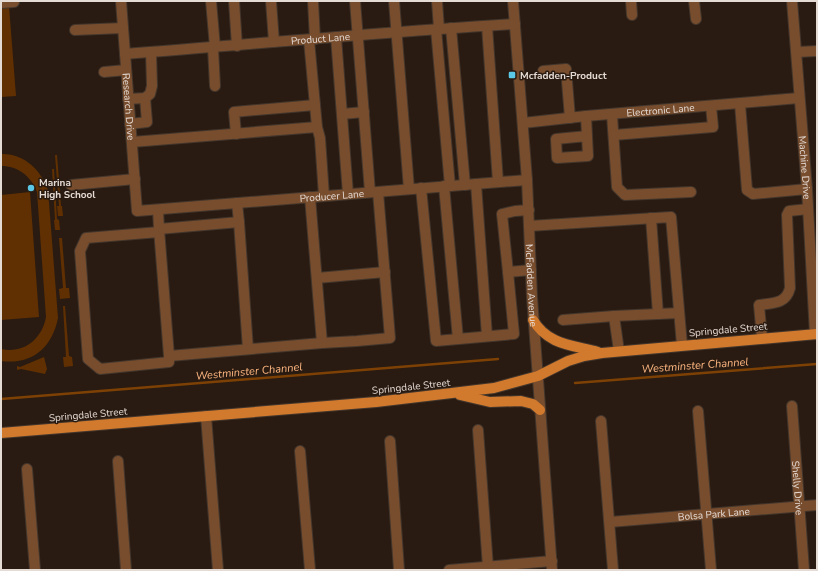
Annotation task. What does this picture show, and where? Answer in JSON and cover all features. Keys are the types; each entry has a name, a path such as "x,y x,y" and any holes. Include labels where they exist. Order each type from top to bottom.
{"main road":[{"path":"533,320 538,328 552,340 602,353"},
{"name":"Springdale Street","path":"1,433 206,416 494,388 538,376 584,356 682,345 816,334"},
{"path":"452,393 490,402 521,401 533,404 540,410"}],"street":[{"name":"Research Drive","path":"121,1 137,212"},
{"path":"211,1 215,86"},
{"path":"234,1 237,46"},
{"path":"271,1 274,42"},
{"path":"313,1 312,39 315,105 317,127 320,138 324,196"},
{"path":"168,356 390,338 385,272 364,112 355,1"},
{"path":"394,1 409,189"},
{"path":"437,1 447,186 458,339"},
{"name":"McFadden Avenue","path":"514,1 529,210 533,320 552,566"},
{"path":"631,1 632,15"},
{"path":"694,1 696,20"},
{"name":"Machine Drive","path":"792,1 797,52 799,98 810,187 808,209 816,334"},
{"path":"1,3 14,2"},
{"name":"Product Lane","path":"125,54 515,24"},
{"path":"487,26 498,182"},
{"path":"74,30 123,28"},
{"path":"451,28 465,185"},
{"path":"336,37 348,194"},
{"path":"797,52 817,50"},
{"path":"128,100 145,98 150,94 152,86 151,52"},
{"path":"543,71 566,69 570,118"},
{"path":"104,72 126,70"},
{"path":"130,124 146,122 145,98"},
{"name":"Electronic Lane","path":"523,123 586,116 799,98"},
{"path":"740,104 747,190 753,194 810,187"},
{"path":"236,134 234,112 315,105"},
{"path":"614,135 713,127 711,106"},
{"path":"342,114 364,112"},
{"path":"612,115 617,187 625,195 691,192"},
{"path":"586,116 587,136"},
{"path":"132,142 317,127"},
{"path":"71,185 135,179"},
{"name":"Producer Lane","path":"137,212 527,180"},
{"path":"476,184 487,336"},
{"path":"422,188 436,341 514,334 502,214 529,210"},
{"path":"310,197 322,343"},
{"path":"237,203 248,349"},
{"path":"762,338 760,305 774,304 785,298 790,288 787,216 789,211 808,209"},
{"path":"158,210 159,231 168,356 169,362 100,369 88,359 80,251 86,238 159,231 238,222"},
{"path":"529,226 671,217 682,345"},
{"path":"651,218 658,314"},
{"path":"508,272 531,270"},
{"path":"317,278 385,272"},
{"path":"563,320 679,313"},
{"path":"614,316 619,351"},
{"name":"Shelly Drive","path":"792,406 804,570"},
{"path":"698,411 711,570"},
{"path":"206,416 218,570"},
{"path":"601,421 613,570"},
{"path":"478,430 488,567"},
{"path":"390,441 400,570"},
{"path":"300,451 310,570"},
{"path":"118,461 126,570"},
{"path":"27,469 35,570"},
{"name":"Bolsa Park Lane","path":"610,522 817,504"},
{"path":"449,570 488,567 552,566"}],"shaded area":[{"path":"9,6 16,96 1,97 1,7"},
{"path":"1,154 17,156 30,164 41,176 48,190 58,318 55,329 46,346 31,357 12,362 1,361 1,349 17,349 31,343 41,332 46,317 37,192 31,181 23,173 7,166 1,166"},
{"path":"55,155 57,155 63,216 58,216 57,206 59,206"},
{"path":"52,169 54,169 57,219 59,220 60,230 55,230"},
{"path":"30,192 39,317 1,320 1,195"},
{"path":"59,238 62,238 66,288 69,288 70,298 60,299 59,289 63,288"},
{"path":"63,306 65,306 69,356 72,357 73,366 64,367 63,357 66,357"},
{"path":"44,357 47,369 45,374 21,369 17,370 17,366 20,367"}],"waterway":[{"name":"Westminster Channel","path":"1,399 498,359"},
{"name":"Westminster Channel","path":"575,383 817,364"}],"place":[{"name":"Mcfadden-Product","path":"512,75"},
{"name":"Marina High School","path":"31,188"}]}
